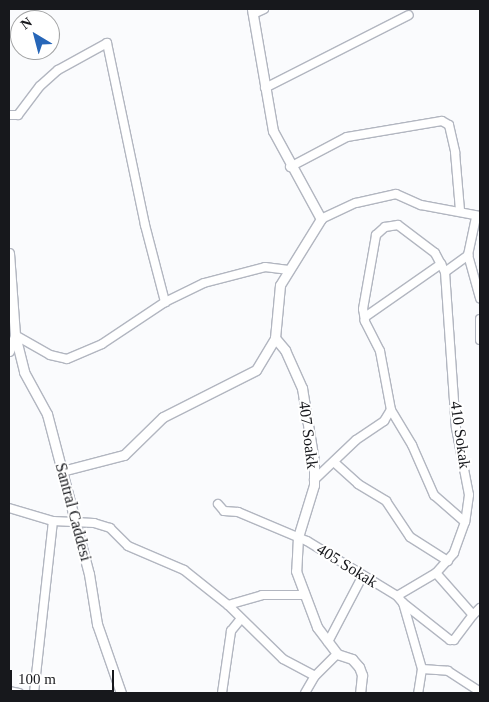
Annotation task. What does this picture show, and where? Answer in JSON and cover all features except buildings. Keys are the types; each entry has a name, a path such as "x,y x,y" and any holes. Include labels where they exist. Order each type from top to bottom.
{"street":[{"path":"264,9 253,12 275,137 290,167 310,194 321,219"},
{"path":"265,88 409,15"},
{"path":"9,115 18,115 40,86 58,70 107,44 145,226 165,302"},
{"path":"290,167 347,137 442,121 449,125 455,152 460,210"},
{"path":"62,471 124,455 163,417 256,370 275,338 280,285 321,219 356,203 396,194 421,205 460,210 478,216 468,255 480,298"},
{"path":"465,522 434,495 412,445 391,410 380,351 365,317 365,287 376,235 385,227 398,225 414,235 435,253 445,272 468,255"},
{"name":"Santral Caddesi","path":"9,253 15,335 24,372 47,414 89,574 97,624 121,693"},
{"path":"365,317 441,264"},
{"path":"9,351 15,335 50,355 67,359 102,344 165,302 204,283 256,269 289,270"},
{"name":"410 Sokak","path":"397,596 436,572 448,561 465,522 468,495 456,428 445,272"},
{"path":"480,319 480,340"},
{"name":"407 Soakk","path":"275,338 285,350 302,388 314,480 298,536 296,571 317,626 337,654"},
{"path":"314,480 335,463 356,440 384,421 391,410"},
{"path":"335,463 358,484 386,501 410,537 448,561"},
{"name":"405 Sokak","path":"218,504 224,511 262,521 298,536 397,596 403,603"},
{"path":"9,508 53,521 94,523 110,528 128,546 184,570 228,605 240,620 274,646 284,659 315,676"},
{"path":"34,693 53,521"},
{"path":"436,572 473,615"},
{"path":"328,642 362,576"},
{"path":"228,605 262,595 304,595"},
{"path":"403,603 450,640 454,640 480,608"},
{"path":"403,603 422,669 418,693"},
{"path":"222,693 232,631 240,620"},
{"path":"305,693 315,676 337,654 352,660 359,667 362,675 360,693"},
{"path":"422,669 448,670 480,692"},
{"path":"9,691 18,693"}]}
